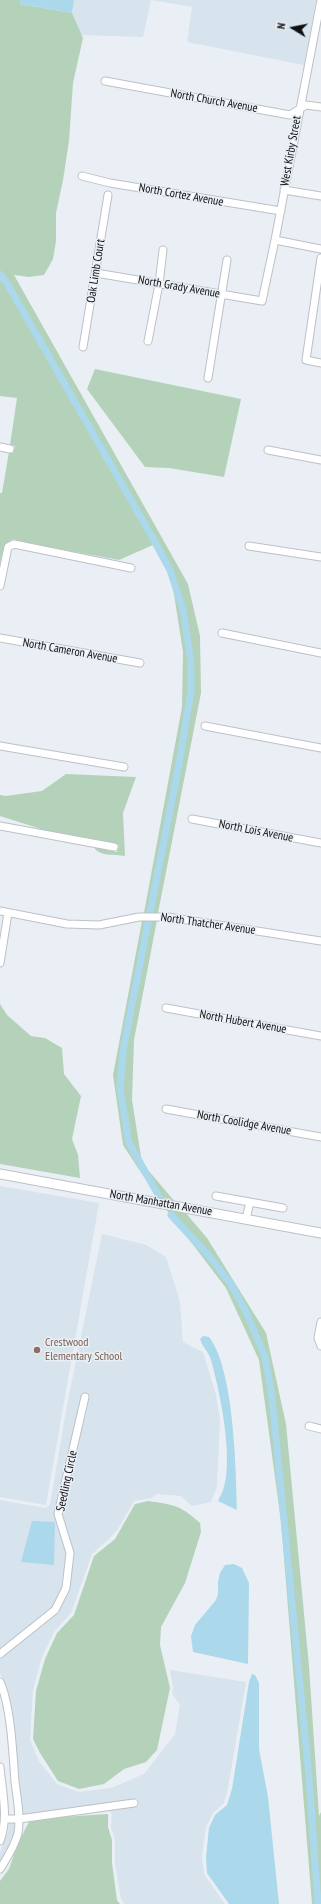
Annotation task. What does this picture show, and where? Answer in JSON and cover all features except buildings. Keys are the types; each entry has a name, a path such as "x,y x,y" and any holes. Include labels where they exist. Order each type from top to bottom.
{"street":[{"name":"West Kirby Street","path":"262,302 299,109 319,24 320,0"},
{"name":"North Church Avenue","path":"105,81 290,115 306,105 321,107"},
{"name":"North Cortez Avenue","path":"82,176 110,183 280,212"},
{"path":"284,190 321,196"},
{"name":"Oak Limb Court","path":"83,347 108,195"},
{"path":"275,240 321,249"},
{"path":"148,341 159,284 163,250"},
{"path":"321,258 306,360 321,363"},
{"path":"208,378 227,260"},
{"name":"North Grady Avenue","path":"96,273 262,302"},
{"path":"0,447 10,448"},
{"path":"268,450 321,460"},
{"path":"0,586 8,547 14,544 131,568"},
{"path":"249,546 321,557"},
{"path":"222,633 321,653"},
{"name":"North Cameron Avenue","path":"0,638 140,663"},
{"path":"206,726 321,748"},
{"path":"0,746 124,767"},
{"name":"North Lois Avenue","path":"192,819 321,843"},
{"path":"0,826 114,847"},
{"name":"North Thatcher Avenue","path":"0,911 75,924 99,924 139,917 185,919 321,941"},
{"path":"0,964 8,913"},
{"name":"North Hubert Avenue","path":"166,1008 321,1036"},
{"name":"North Coolidge Avenue","path":"166,1108 321,1137"},
{"name":"North Manhattan Avenue","path":"0,1174 321,1233"},
{"path":"216,1196 283,1208"},
{"path":"246,1219 250,1202"},
{"path":"321,1322 318,1338 321,1346"},
{"name":"Seedling Circle","path":"0,1654 55,1610 66,1588 70,1553 58,1514 85,1397"},
{"path":"309,1426 321,1429"},
{"path":"0,1682 4,1690 11,1736 19,1819 18,1833 8,1858 0,1869"},
{"path":"0,1768 5,1819 4,1830 0,1841"},
{"path":"5,1819 19,1819 134,1803"}],"shaded area":[{"path":"74,0 151,0 143,37 81,35 72,13"},
{"path":"151,0 316,0 304,65 187,42 192,7"},
{"name":"Crestwood Elementary School","path":"0,1186 99,1203 46,1505 0,1497"},
{"path":"102,1234 146,1245 166,1257 180,1302 183,1342 203,1352 216,1395 220,1420 217,1486 211,1502 192,1506 181,1496 157,1494 151,1498 134,1501 118,1529 92,1554 71,1613 54,1632 42,1657 33,1690 30,1740 39,1761 57,1784 79,1792 111,1788 144,1774 175,1734 180,1705 172,1694 173,1688 170,1670 246,1682 228,1788 224,1803 213,1813 206,1827 202,1856 204,1874 225,1904 124,1904 121,1899 115,1863 115,1840 111,1827 112,1814 109,1811 99,1812 139,1806 138,1799 22,1815 15,1736 7,1689 0,1673 0,1659 58,1613 70,1590 74,1552 62,1514 90,1395 82,1393 54,1513 66,1553 62,1587 52,1608 0,1649 0,1500 45,1508 50,1505 67,1405"},
{"path":"9,1823 14,1823 14,1833 0,1862 0,1852 8,1832"}],"green space":[{"path":"0,0 20,0 20,4 72,13 83,38 73,83 69,141 56,213 56,241 53,259 44,275 29,277 14,275 188,584 200,636 201,693 158,913 144,913 182,707 183,652 171,575 153,545 119,560 16,541 15,539 11,540 6,545 2,552 0,565 0,493 2,493 9,452 13,453 15,446 10,445 17,398 0,396"},
{"path":"95,369 241,399 224,477 169,468 145,467 87,389"},
{"path":"66,774 136,777 123,813 125,856 103,854 94,847 117,852 119,845 44,830 0,816 0,795 6,796 42,791"},
{"path":"157,920 134,1040 132,1100 142,1163 176,1203 159,1200 123,1145 113,1075 142,921"},
{"path":"0,1004 7,1015 31,1036 45,1038 62,1048 64,1074 81,1096 72,1139 78,1155 80,1178 0,1164"},
{"path":"165,1208 184,1211 207,1238 266,1333 286,1424 309,1666 319,1816 321,1812 321,1904 312,1904 281,1521 259,1360 226,1288"},
{"path":"148,1501 171,1505 182,1509 200,1523 201,1532 185,1583 161,1627 160,1645 170,1688 157,1750 146,1762 124,1769 104,1784 79,1789 58,1781 33,1739 36,1691 45,1659 57,1633 74,1615 94,1556 115,1539 135,1504"},
{"path":"108,1814 108,1827 112,1840 112,1863 117,1900 120,1904 0,1904 0,1881 9,1869 19,1841 29,1822 61,1817"}],"water":[{"path":"20,0 74,0 72,13 20,4"},
{"path":"203,1336 209,1337 217,1352 224,1372 229,1395 236,1470 237,1510 218,1501 224,1489 226,1474 226,1441 215,1373 210,1357 200,1339"},
{"path":"32,1521 55,1522 54,1565 21,1562"},
{"path":"234,1564 242,1568 249,1583 248,1664 193,1652 191,1636 195,1625 216,1600 220,1573 225,1565"},
{"path":"252,1674 255,1675 259,1683 259,1749 268,1797 279,1904 229,1904 207,1873 206,1857 209,1828 215,1815 227,1805 232,1789 249,1682"}],"waterway":[{"path":"0,274 8,285 151,535 170,570 183,610 191,662 191,691 179,764 123,1051 120,1088 129,1143 160,1198"},
{"path":"171,1215 209,1256 231,1284 247,1314 265,1357 272,1397 309,1777 318,1904"}],"place":[{"name":"Crestwood Elementary School","path":"37,1350"}]}
